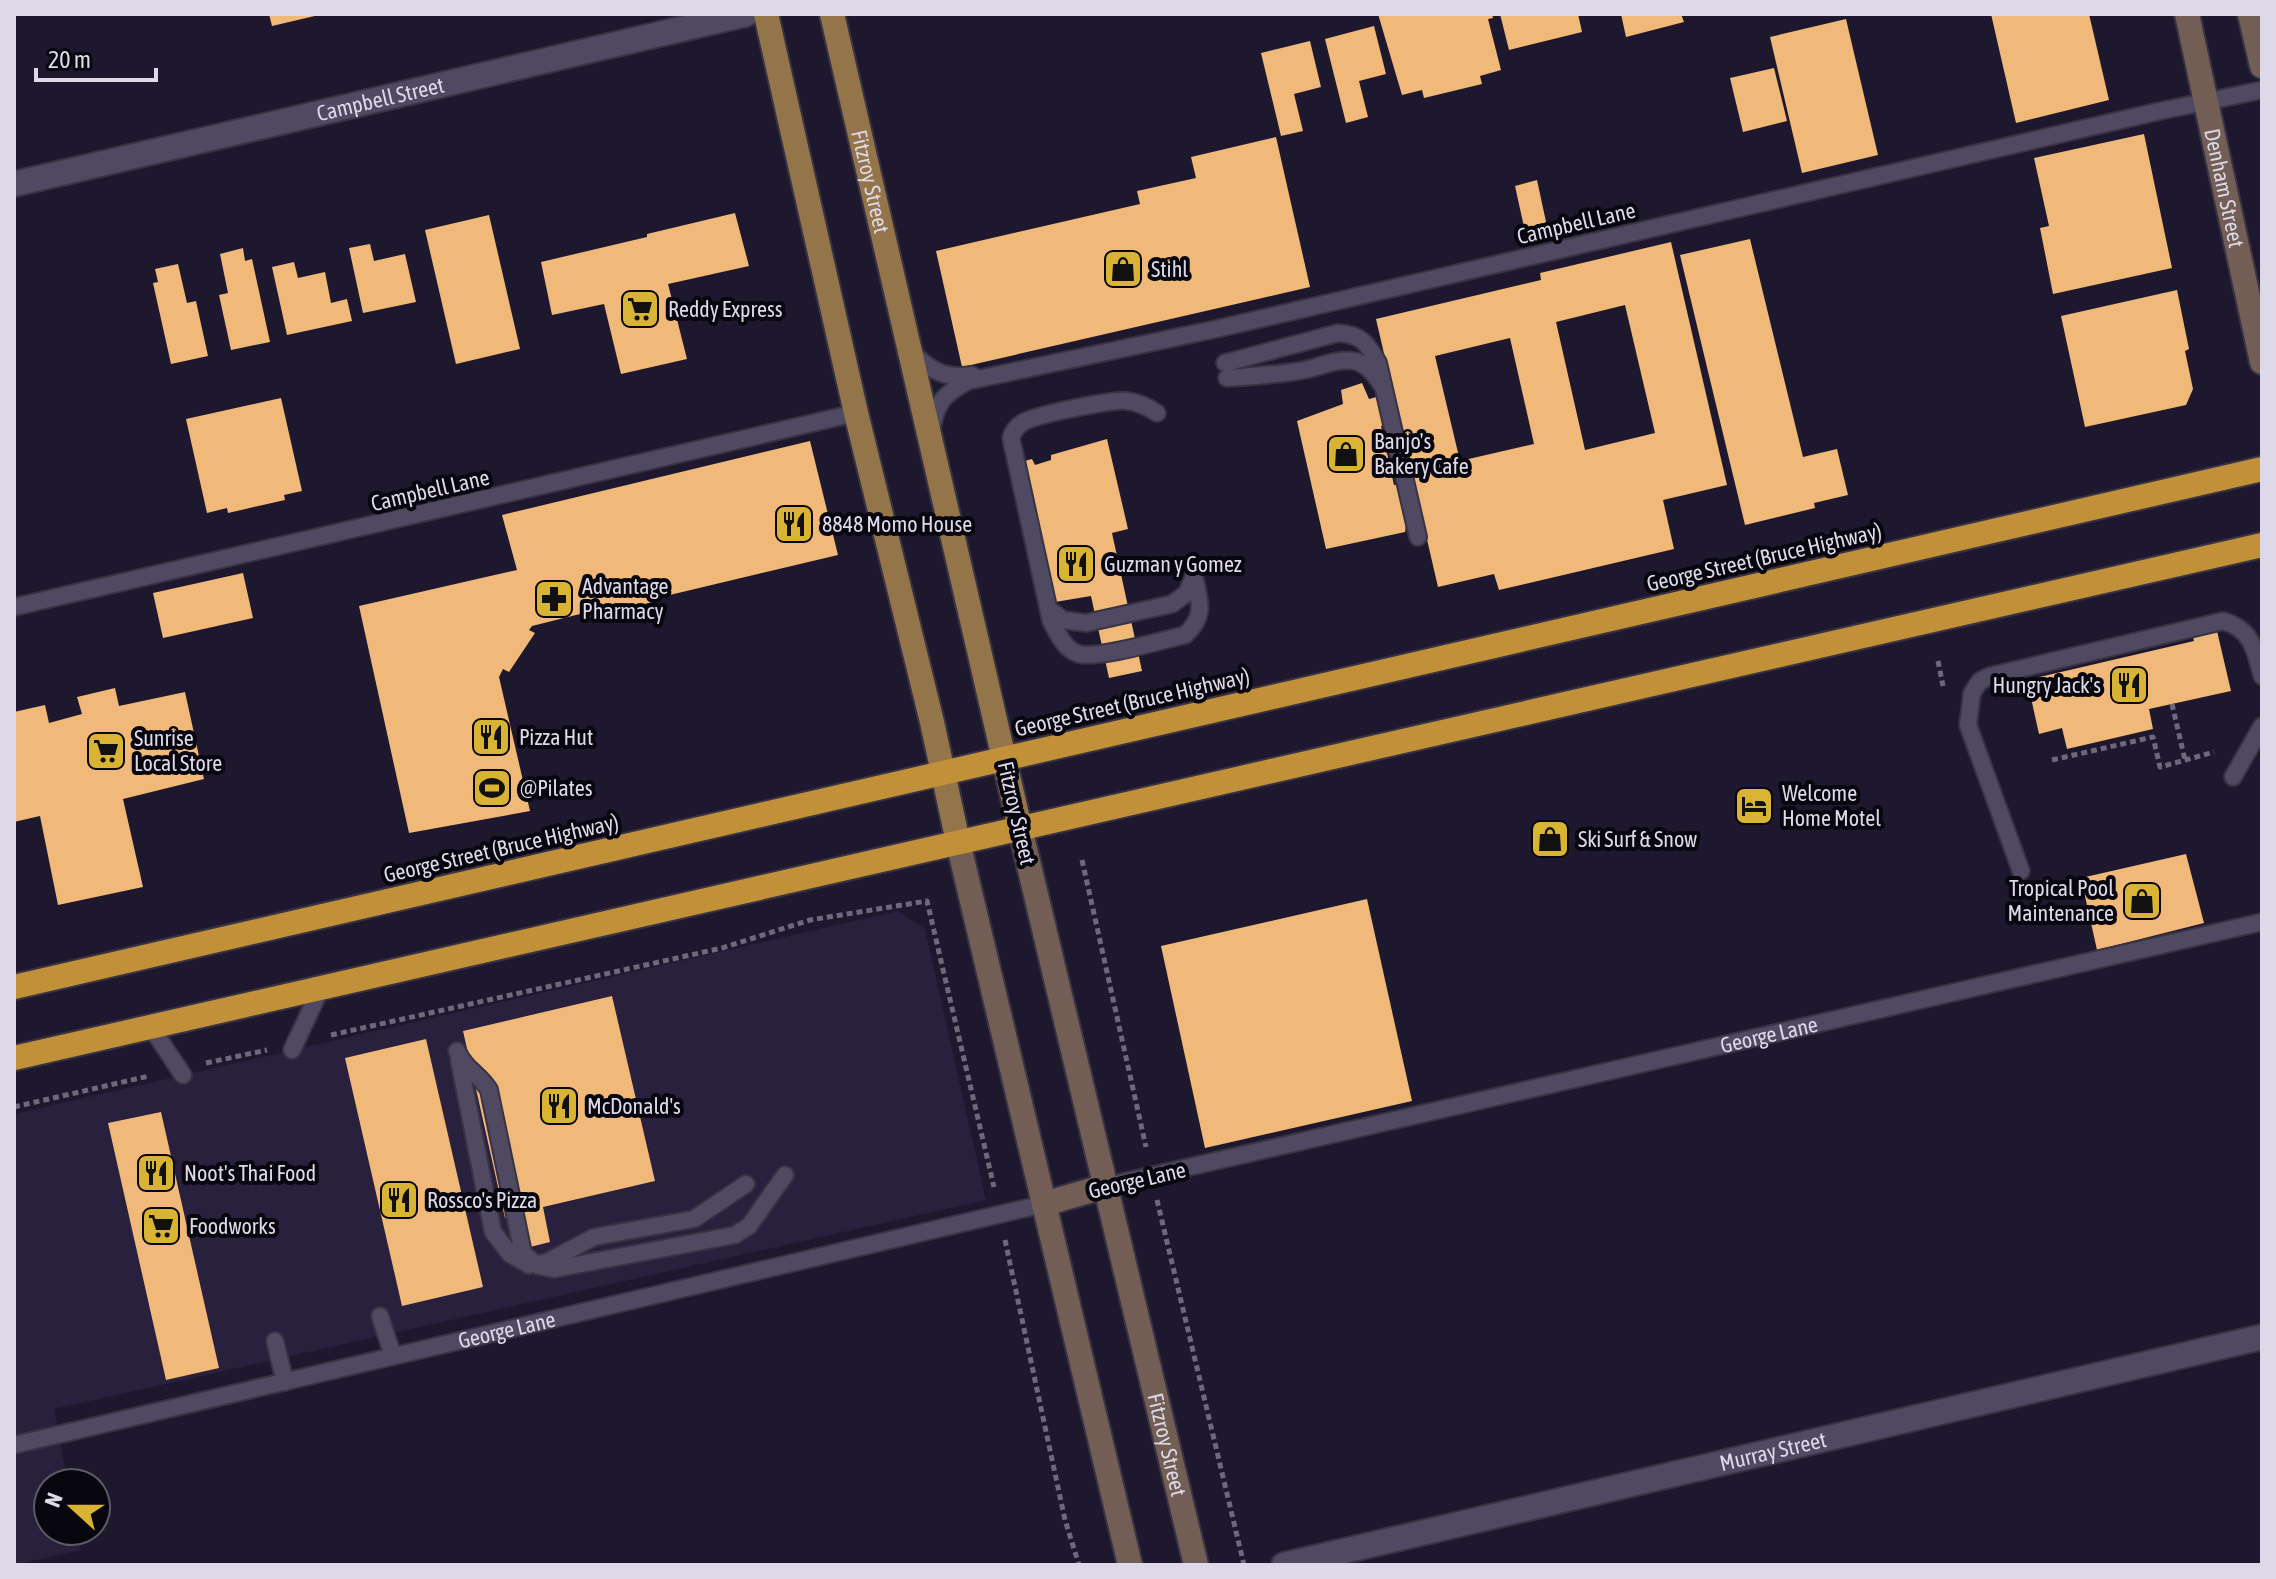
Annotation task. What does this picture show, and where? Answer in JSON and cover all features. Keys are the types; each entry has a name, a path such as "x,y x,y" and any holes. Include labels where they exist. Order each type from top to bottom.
{"highway":[{"name":"George Street (Bruce Highway)","path":"14,987 2262,469"},
{"path":"14,1058 2262,545"}],"main road":[{"path":"766,14 856,413 958,842"},
{"name":"Fitzroy Street","path":"832,14 1020,828"}],"street":[{"name":"Campbell Street","path":"14,184 746,14"},
{"name":"Denham Street","path":"2187,14 2262,362"},
{"path":"2250,14 2262,66"},
{"name":"Fitzroy Street","path":"1020,828 1196,1565"},
{"path":"958,842 1130,1565"},
{"name":"George Lane","path":"1044,1204 1106,1186"},
{"name":"Murray Street","path":"1284,1565 2262,1337"}],"lane":[{"name":"Campbell Lane","path":"931,436 939,403 947,392 968,381 1216,329 2262,90"},
{"path":"911,351 933,370 944,375 969,376 1293,303 1369,293"},
{"path":"1384,387 1367,368 1352,361 1340,360 1307,370 1268,375 1226,370 1338,333 1351,334 1368,345 1378,363 1384,387 1418,537"},
{"path":"1049,609 1063,620 1086,623 1172,604 1187,593 1194,576 1200,601 1200,614 1195,626 1185,635 1097,654 1079,654 1063,644 1051,621 1011,438 1014,429 1024,421 1126,400 1145,405 1157,413"},
{"name":"Campbell Lane","path":"14,607 856,413"},
{"path":"2021,871 1968,725 1972,693 1980,681 1990,676 2223,621 2242,628 2255,650 2262,676"},
{"path":"2233,777 2262,726"},
{"name":"George Lane","path":"1106,1186 2262,922"},
{"path":"293,1047 321,988"},
{"path":"151,1027 181,1072"},
{"path":"554,1269 536,1264 523,1253 489,1090 463,1065 457,1051 493,1232 510,1254 531,1267 554,1269 735,1235 749,1226 785,1175"},
{"path":"536,1264 547,1262 594,1237 694,1219 746,1184"},
{"name":"George Lane","path":"14,1445 1044,1204"},
{"path":"380,1316 393,1356"},
{"path":"275,1341 285,1382"}],"path":[{"path":"2172,704 2185,760"},
{"path":"2052,760 2153,737 2160,767 2225,749"},
{"path":"1082,860 1152,1176 1244,1565"},
{"path":"14,1107 293,1047 722,948 810,920 927,901 1065,1520 1079,1565"}],"shaded area":[{"path":"898,911 925,929 986,1200 54,1409 65,1467 32,1467 32,1547 80,1547 80,1550 14,1565 14,1114"}],"building":[{"path":"269,14 319,14 319,15 272,26"},
{"path":"1378,14 1492,14 1493,18 1488,19 1501,70 1480,76 1482,84 1424,98 1422,90 1402,95"},
{"path":"1500,14 1578,14 1582,32 1509,50"},
{"path":"1621,14 1681,14 1684,22 1626,37"},
{"path":"1991,14 2089,14 2109,100 2016,123"},
{"path":"1846,19 1878,155 1802,173 1770,37"},
{"path":"1374,26 1386,74 1359,81 1368,117 1346,123 1325,39"},
{"path":"1310,41 1321,87 1294,94 1303,131 1281,136 1261,53"},
{"path":"1774,68 1787,121 1743,132 1730,78"},
{"path":"2144,134 2172,268 2053,294 2040,228 2049,226 2034,158"},
{"name":"Stihl","path":"1276,137 1310,287 962,367 936,251 1140,204 1137,191 1196,178 1191,157"},
{"path":"1537,180 1548,231 1526,236 1515,186"},
{"name":"Reddy Express","path":"735,213 749,266 668,284 687,359 621,374 604,304 552,315 541,262"},
{"path":"489,215 520,349 456,364 425,230"},
{"path":"1750,239 1803,457 1837,449 1848,495 1814,503 1815,508 1745,525 1680,255"},
{"path":"1671,242 1727,485 1663,500 1674,549 1499,590 1494,574 1438,587 1376,319 1541,280 1540,273","holes":["1625,305 1655,433 1585,450 1556,322","1510,338 1534,444 1460,461 1435,356"]},
{"path":"370,244 374,261 405,254 416,302 363,313 349,248"},
{"path":"243,248 245,261 252,259 270,342 231,350 219,295 228,293 220,254"},
{"path":"294,262 298,278 325,272 331,303 347,299 352,321 287,335 272,267"},
{"path":"178,264 187,303 196,301 208,356 171,364 153,283 158,282 155,269"},
{"path":"2177,290 2189,349 2185,351 2193,389 2186,405 2085,427 2061,316"},
{"name":"Banjo's Bakery Cafe","path":"1362,383 1369,399 1388,394 1397,423 1381,426 1394,485 1409,483 1420,521 1406,524 1405,532 1326,549 1297,421 1343,404 1341,390"},
{"path":"281,398 302,491 284,495 285,500 228,513 227,508 207,513 186,419"},
{"name":"Guzman y Gomez","path":"1107,439 1128,529 1112,533 1142,671 1109,678 1091,596 1043,604 1010,465 1032,459 1035,465 1051,460 1051,455"},
{"path":"810,441 838,555 653,599 653,602 588,617 588,612 532,626 529,630 535,633 509,672 503,669 499,677 530,811 409,833 359,606 517,570 502,515"},
{"path":"243,573 253,618 163,638 153,593"},
{"name":"Hungry Jack's","path":"2217,631 2231,691 2149,709 2153,729 2067,749 2062,728 2039,734 2027,680 2194,641 2193,637"},
{"name":"Sunrise Local Store","path":"115,688 119,706 185,692 204,779 123,799 143,887 58,905 40,816 14,822 14,712 45,705 49,723 82,714 77,697"},
{"name":"Tropical Pool Maintenance","path":"2186,854 2204,923 2097,950 2081,878"},
{"path":"1367,899 1412,1101 1205,1148 1161,946"},
{"name":"McDonald's","path":"612,996 655,1181 543,1207 550,1242 530,1247 522,1214 505,1218 463,1031"},
{"path":"426,1039 483,1287 402,1306 345,1058"},
{"path":"161,1112 219,1368 166,1380 108,1123"}],"place":[{"name":"Stihl","path":"1123,269"},
{"name":"Reddy Express","path":"640,309"},
{"name":"Banjo's Bakery Cafe","path":"1346,454"},
{"name":"8848 Momo House","path":"794,524"},
{"name":"Guzman y Gomez","path":"1076,564"},
{"name":"Advantage Pharmacy","path":"554,599"},
{"name":"Hungry Jack's","path":"2129,685"},
{"name":"Pizza Hut","path":"491,737"},
{"name":"Sunrise Local Store","path":"106,751"},
{"name":"@Pilates","path":"492,788"},
{"name":"Welcome Home Motel","path":"1754,806"},
{"name":"Ski Surf & Snow","path":"1550,839"},
{"name":"Tropical Pool Maintenance","path":"2142,901"},
{"name":"McDonald's","path":"559,1106"},
{"name":"Noot's Thai Food","path":"156,1173"},
{"name":"Rossco's Pizza","path":"399,1200"},
{"name":"Foodworks","path":"161,1226"}]}
